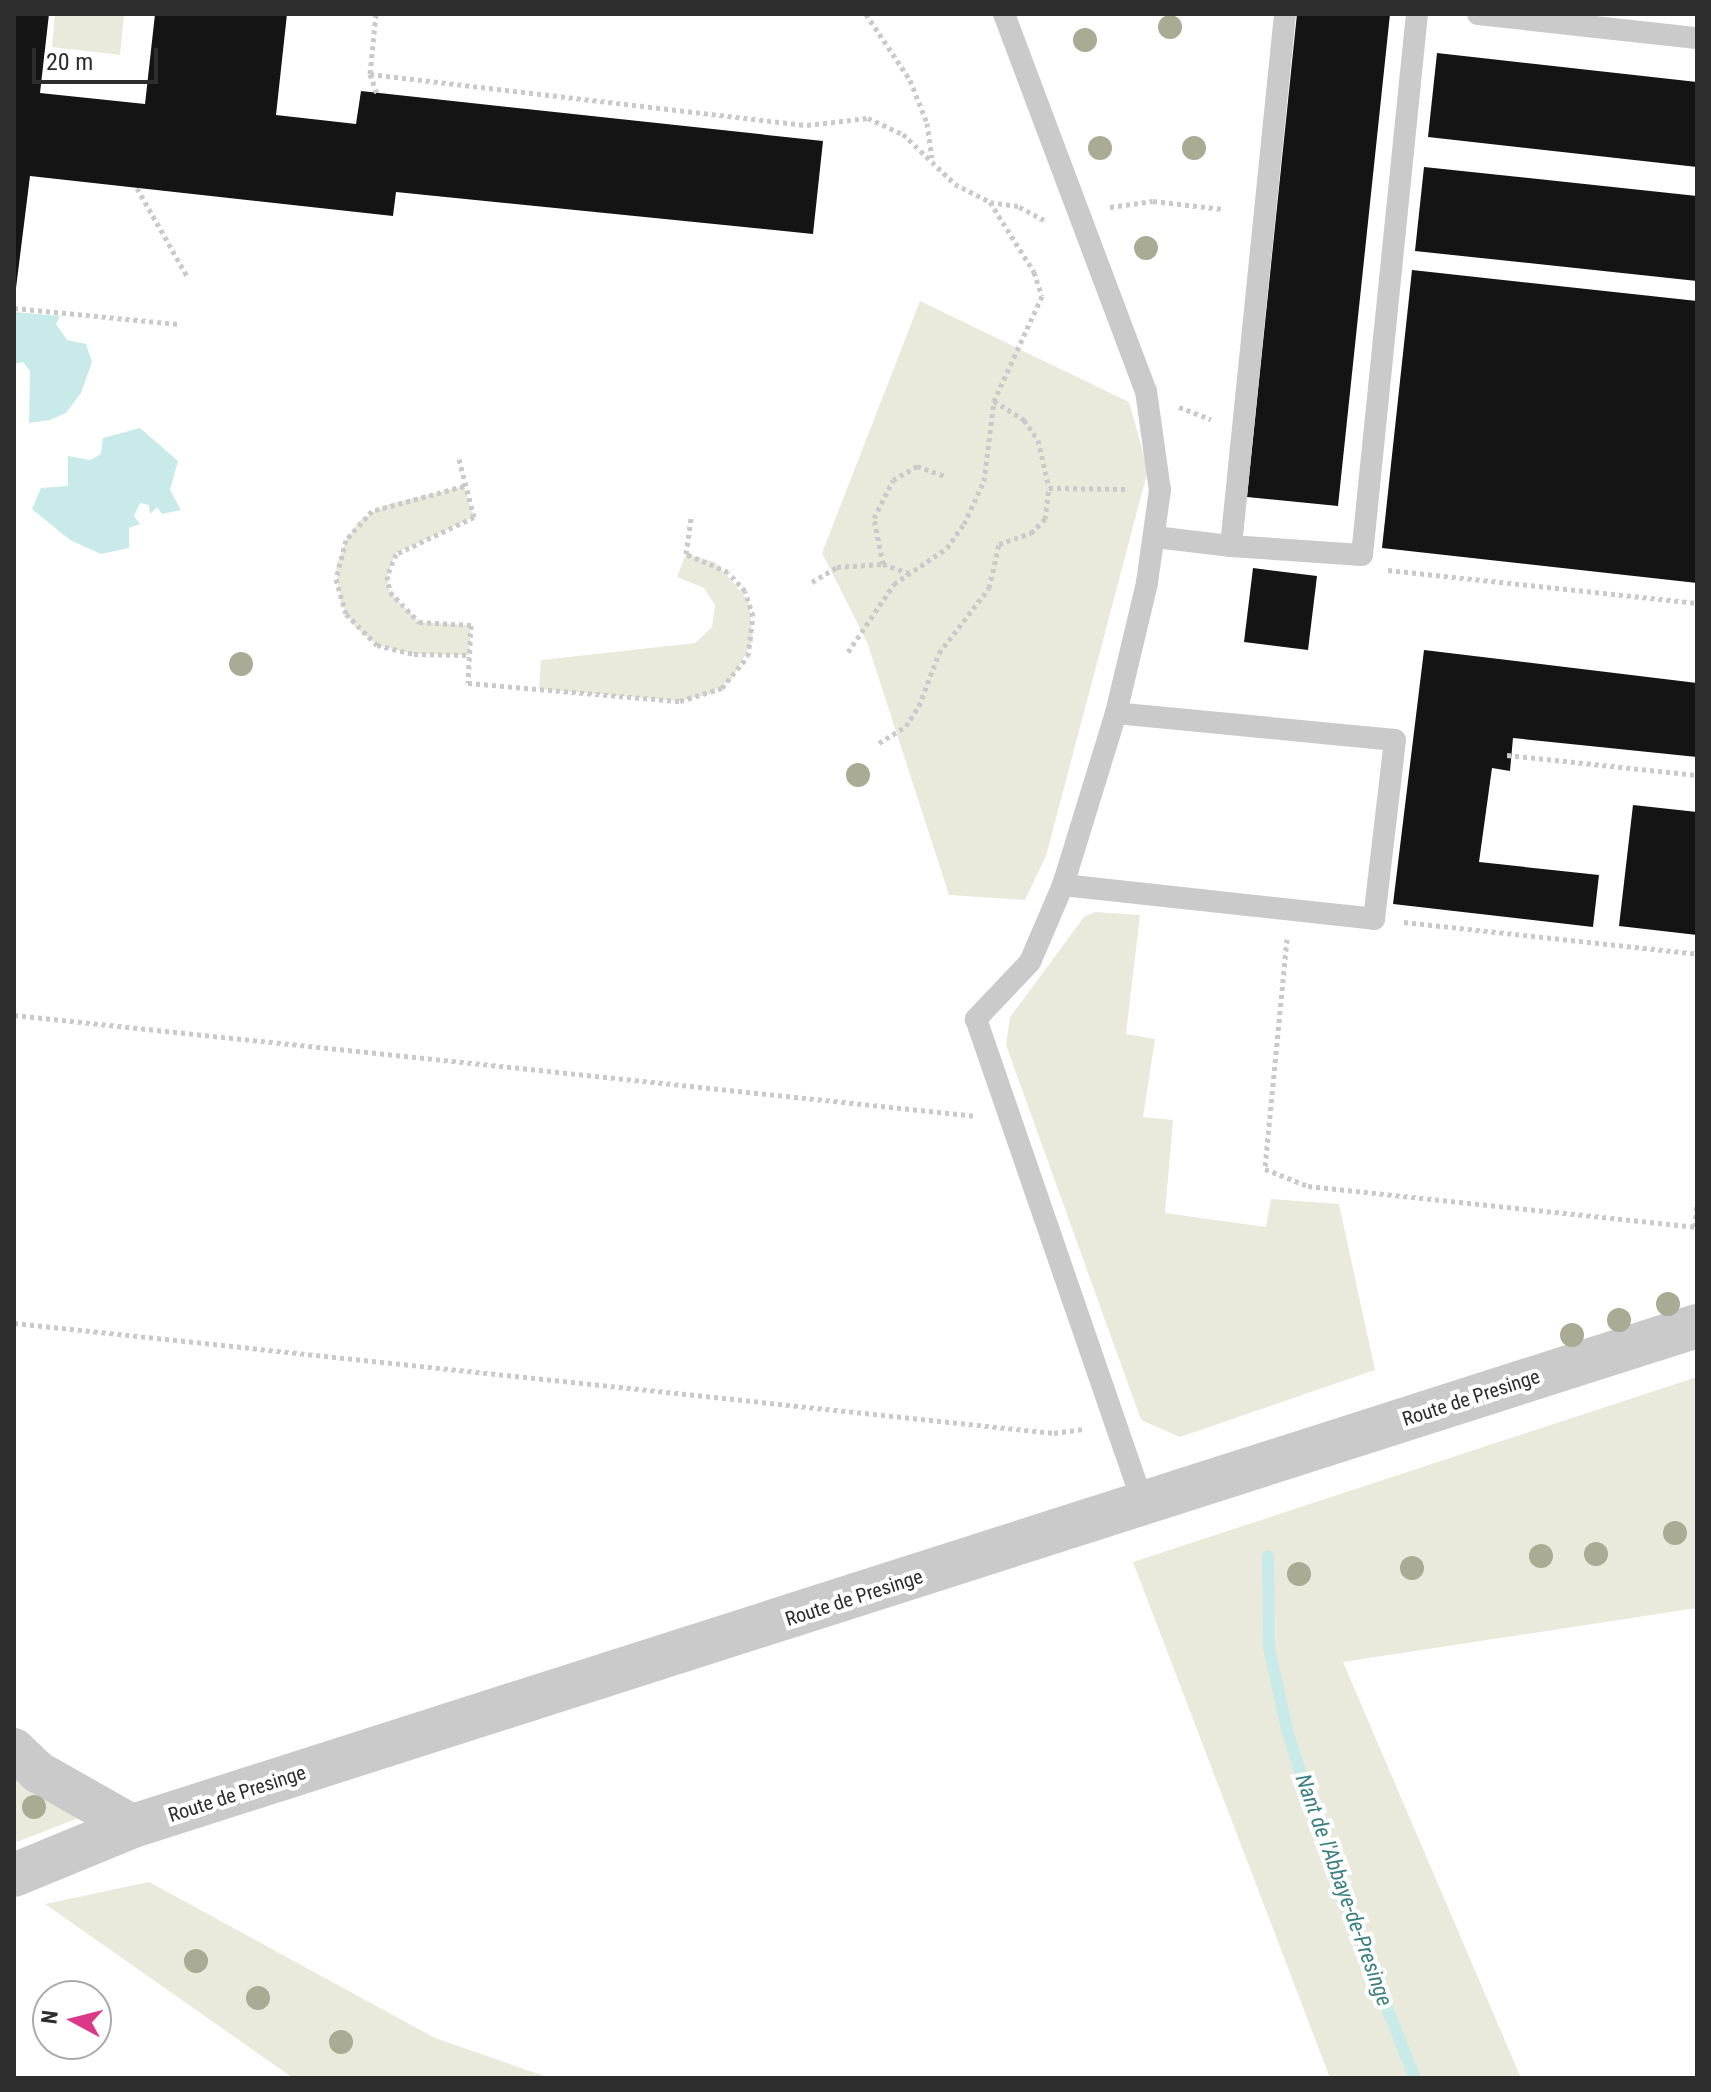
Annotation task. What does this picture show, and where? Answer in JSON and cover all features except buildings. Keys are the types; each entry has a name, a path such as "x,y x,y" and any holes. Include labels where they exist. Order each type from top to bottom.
{"street":[{"name":"Route de Presinge","path":"14,1875 133,1826 1144,1506 1697,1326"},
{"path":"14,1749 38,1772 133,1826"}],"lane":[{"path":"1004,14 1146,391 1160,462 1155,537 1116,713 1063,885 1030,962 976,1019 1144,1506"},
{"path":"1231,546 1285,14"},
{"path":"1155,537 1362,555 1417,14"},
{"path":"1478,14 1697,38"},
{"path":"1063,885 1374,919 1395,740 1116,713"}],"path":[{"path":"376,14 370,74 377,93"},
{"path":"866,14 910,80 927,123 932,159"},
{"path":"370,74 807,125 857,116 903,134 964,191 990,202 1018,206 1044,220"},
{"path":"137,188 187,276"},
{"path":"1082,216 1153,201 1223,209"},
{"path":"848,652 894,584 947,548 976,502 993,439 994,401 1042,296 1034,272 990,202"},
{"path":"14,308 178,324"},
{"path":"1146,391 1207,418 1243,423"},
{"path":"879,743 906,726 919,706 939,653 989,588 999,544 1031,533 1045,519 1049,488 1038,440 1024,420 994,401"},
{"path":"459,459 474,517 396,554 387,576 390,592 419,622 471,625 468,683 680,701 722,688 748,656 753,616 745,591 728,572 686,554 691,518"},
{"path":"883,564 872,532 893,480 917,466 944,476"},
{"path":"464,486 372,511 346,540 336,579 346,614 377,645 414,654 469,655"},
{"path":"1049,488 1119,489"},
{"path":"1362,555 1361,568 1697,603"},
{"path":"812,582 837,567 883,564 909,573"},
{"path":"1507,755 1697,775"},
{"path":"1290,910 1265,1169 1308,1186 1695,1227 1697,1204"},
{"path":"1374,919 1697,954"},
{"path":"14,1015 1010,1119"},
{"path":"14,1323 1054,1433 1114,1421"}],"shaded area":[{"path":"55,14 124,14 120,55 52,47"},
{"path":"920,301 1129,402 1148,470 1046,856 1025,900 949,895 867,642 822,553"},
{"path":"464,486 474,517 396,553 387,577 390,592 419,622 471,625 469,655 414,654 377,645 355,627 341,604 336,567 346,540 359,521 386,505"},
{"path":"686,554 715,562 749,601 753,641 732,679 710,694 680,701 539,689 541,660 695,643 712,627 715,605 704,588 677,577"},
{"path":"1095,912 1140,915 1126,1034 1155,1039 1143,1117 1173,1120 1165,1213 1266,1227 1271,1199 1339,1204 1375,1370 1180,1437 1141,1420 1006,1045 1010,1017 1084,917"},
{"path":"1697,1377 1697,1608 1343,1662 1521,2078 1330,2078 1133,1562"},
{"path":"21,1779 84,1816 14,1843 14,1780"},
{"path":"149,1882 435,2038 550,2078 293,2078 45,1904"}],"water":[{"path":"14,312 60,316 56,324 67,340 86,344 92,362 81,393 66,413 50,420 29,423 30,371 23,362 14,364"},
{"path":"140,428 178,461 170,490 181,510 162,514 157,507 150,514 149,505 140,503 134,516 140,524 129,528 129,548 101,554 70,540 32,509 41,488 68,486 68,456 90,460 101,454 103,438"}],"waterway":[{"name":"Nant de l'Abbaye-de-Presinge","path":"1268,1556 1269,1647 1287,1730 1325,1851 1415,2078"}]}
